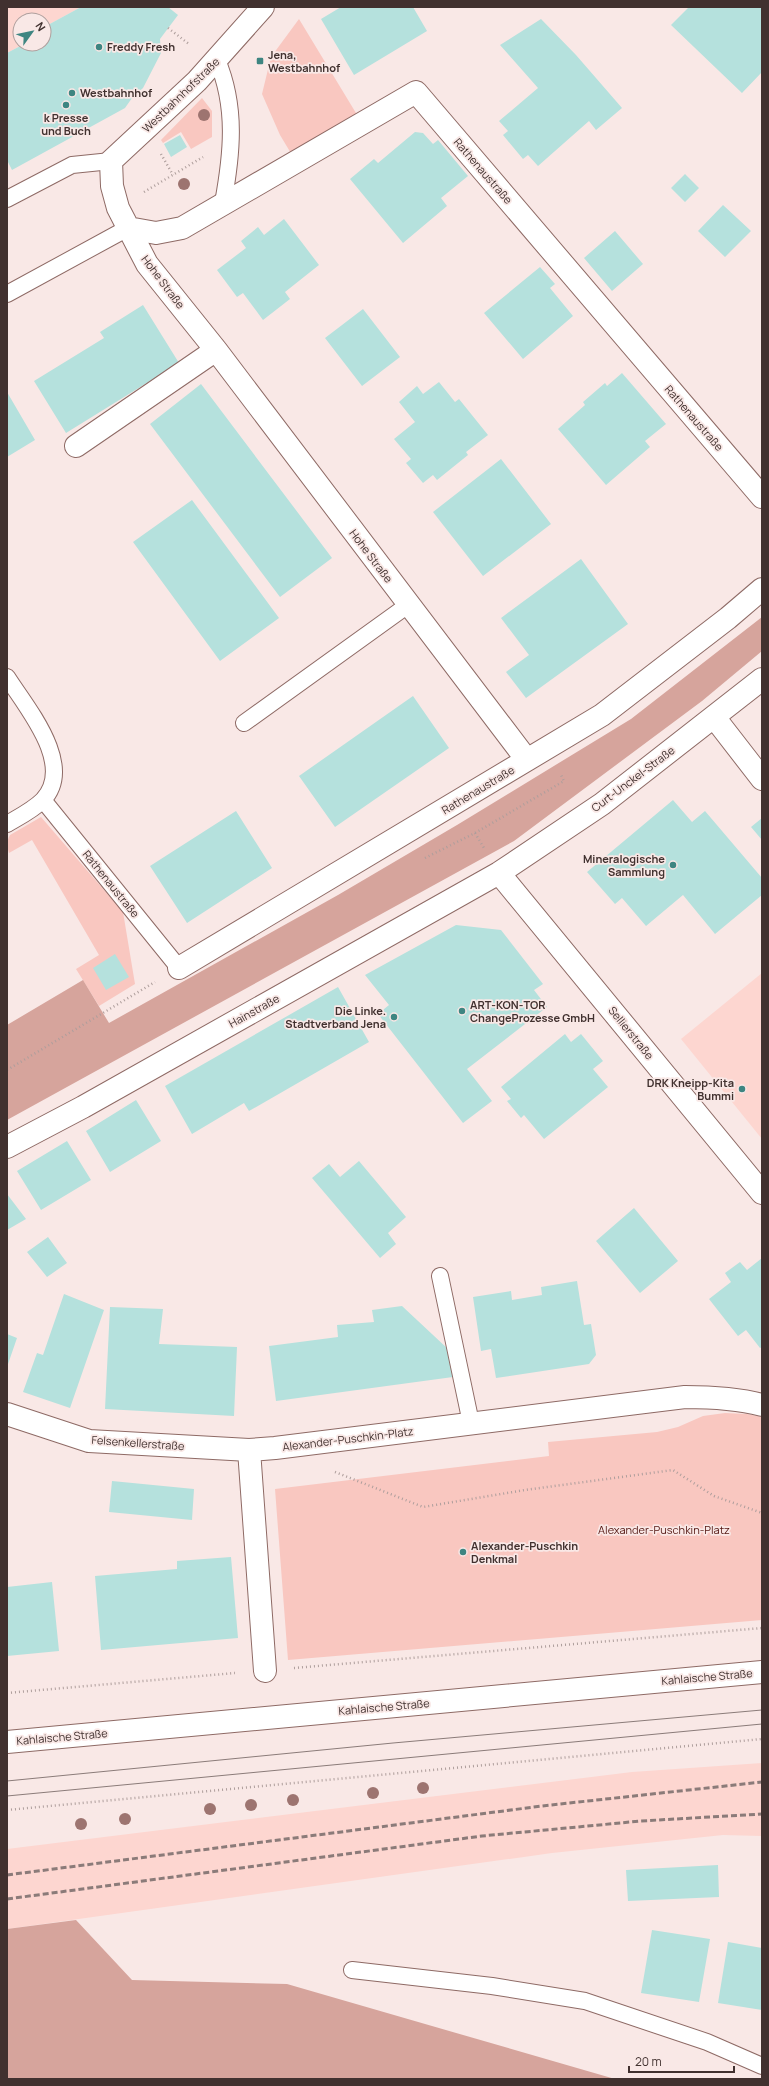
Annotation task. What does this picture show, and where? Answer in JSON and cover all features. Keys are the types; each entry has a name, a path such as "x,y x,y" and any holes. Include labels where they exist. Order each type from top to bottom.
{"street":[{"name":"Westbahnhofstraße","path":"111,161 217,60 263,7"},
{"name":"Rathenaustraße","path":"128,228 156,233 182,228 416,92 762,497"},
{"name":"Hohe Straße","path":"111,161 112,186 118,208 147,264 216,350 527,760"},
{"path":"76,446 216,350"},
{"name":"Rathenaustraße","path":"180,968 602,715 728,618 762,589"},
{"name":"Curt-Unckel-Straße","path":"499,873 602,804 762,679"},
{"path":"714,717 762,779"},
{"name":"Hainstraße","path":"7,1147 83,1107 499,873"},
{"name":"Sellierstraße","path":"499,873 762,1193"},
{"name":"Alexander-Puschkin-Platz","path":"249,1450 685,1397 717,1397 743,1400 762,1405"},
{"name":"Felsenkellerstraße","path":"7,1414 88,1441 249,1450"},
{"path":"249,1450 265,1671"},
{"name":"Kahlaische Straße","path":"7,1742 762,1672"}],"lane":[{"path":"217,60 226,80 231,140 228,175 223,203"},
{"path":"7,199 72,165 111,161"},
{"path":"7,294 128,228"},
{"path":"244,723 408,604"},
{"path":"7,677 46,737 52,757 54,774 51,787 43,800 7,824"},
{"name":"Rathenaustraße","path":"43,800 57,820 180,968"},
{"path":"440,1276 471,1423"},
{"path":"352,1970 492,1986 585,2001 707,2042 762,2066"}],"path":[{"path":"168,28 182,40"},
{"path":"118,208 231,140"},
{"path":"7,1070 180,968"},
{"path":"334,1472 423,1507 525,1490 673,1470 714,1496 762,1513"},
{"path":"7,1693 762,1628"},
{"path":"7,1810 762,1739"}],"shaded area":[{"path":"7,7 81,7 52,23 52,12 12,12 12,50 7,53"},
{"path":"762,617 762,651 702,701 514,841 7,1120 7,1025 83,980 109,1023 338,895 457,825 631,719"},
{"name":"DRK Kneipp-Kita Bummi","path":"762,973 762,1139 681,1039"},
{"path":"762,1763 762,1836 723,1835 552,1853 7,1929 7,1849 632,1772"},
{"path":"76,1920 132,1980 287,1984 615,2079 7,2079 7,1929"}],"green space":[{"path":"299,19 359,118 292,155 280,135 262,94 271,57"},
{"path":"202,98 212,111 212,137 191,149 181,132 163,143 161,140"},
{"path":"41,817 123,912 135,984 99,1006 76,969 99,955 32,840 9,853 7,844 10,835"},
{"name":"Alexander-Puschkin-Platz","path":"725,1413 747,1414 762,1417 762,1620 288,1660 275,1489 549,1456 548,1442 657,1432 678,1427 703,1416"}],"building":[{"name":"Westbahnhof","path":"81,7 168,7 178,15 160,39 161,53 143,88 132,98 125,108 12,170 7,160 7,53 12,50 12,52 52,52 52,23"},
{"path":"341,7 413,7 427,31 354,75 321,19"},
{"path":"689,7 762,7 762,72 742,93 671,25"},
{"path":"541,19 576,55 622,108 596,130 589,121 538,166 528,155 523,159 503,135 508,131 499,121 538,88 500,45"},
{"path":"415,132 423,133 433,144 438,140 468,176 441,198 447,206 403,243 350,179 374,159 378,163"},
{"path":"180,135 187,147 171,157 164,144"},
{"path":"685,174 699,188 685,202 671,188"},
{"path":"723,205 751,231 725,257 698,231"},
{"path":"284,219 319,265 285,292 290,299 263,320 243,293 237,297 217,270 246,248 241,241 258,227 264,235"},
{"path":"615,231 643,264 612,291 584,258"},
{"path":"540,267 555,284 550,288 573,316 523,359 484,313"},
{"path":"143,305 179,363 66,433 34,381 104,338 100,332"},
{"path":"363,309 400,357 362,386 325,338"},
{"path":"622,373 666,424 645,441 650,447 606,485 558,429 585,405 583,402 605,383 607,386"},
{"path":"439,382 455,402 459,399 488,435 466,452 468,455 437,480 433,475 423,483 406,463 411,459 394,439 415,422 399,402 417,386 423,394"},
{"path":"201,384 332,558 280,597 150,424"},
{"path":"7,392 35,440 7,457"},
{"path":"501,459 551,524 483,576 433,512"},
{"path":"192,500 279,618 220,661 133,542"},
{"path":"581,559 628,624 526,698 506,672 529,655 501,618"},
{"path":"413,696 449,748 335,827 299,776"},
{"path":"673,800 692,822 705,811 762,878 762,895 715,934 683,895 646,926 622,898 615,904 587,872"},
{"path":"236,811 272,868 187,923 150,866"},
{"path":"762,818 762,840 751,827"},
{"name":"ART-KON-TOR ChangeProzesse GmbH","path":"456,925 501,930 543,984 534,990 547,1007 467,1069 492,1101 463,1123 378,1014 389,1005 365,975"},
{"path":"115,954 129,977 106,990 93,968"},
{"path":"338,987 369,1042 249,1111 244,1103 192,1134 165,1086"},
{"path":"565,1034 571,1042 581,1034 603,1061 593,1069 608,1087 544,1139 524,1115 521,1118 507,1101 511,1099 501,1087"},
{"path":"136,1100 161,1141 110,1172 86,1131"},
{"path":"67,1141 91,1180 41,1210 17,1171"},
{"path":"359,1161 406,1217 388,1233 396,1244 380,1258 312,1178 329,1164 340,1177"},
{"path":"7,1194 26,1219 7,1230"},
{"path":"634,1208 678,1261 640,1293 596,1241"},
{"path":"48,1237 67,1263 47,1277 27,1252"},
{"path":"762,1258 762,1347 760,1348 746,1330 738,1336 709,1299 731,1282 725,1273 740,1262 747,1270"},
{"path":"577,1281 584,1325 591,1324 596,1355 589,1364 496,1378 491,1349 481,1351 473,1297 511,1291 512,1300 542,1295 541,1287"},
{"path":"64,1294 104,1310 70,1408 23,1392 37,1353 43,1355"},
{"path":"402,1306 448,1349 453,1377 276,1401 269,1346 338,1337 337,1325 374,1322 372,1310"},
{"path":"110,1307 163,1309 159,1344 237,1347 234,1416 105,1409"},
{"path":"7,1334 17,1338 7,1367"},
{"path":"112,1481 194,1489 192,1520 109,1512"},
{"path":"231,1557 238,1638 101,1650 95,1576 177,1569 177,1561"},
{"path":"52,1582 59,1651 7,1656 7,1587"},
{"path":"718,1865 719,1897 628,1901 626,1870"},
{"path":"652,1930 710,1939 699,2002 641,1993"},
{"path":"728,1942 762,1948 762,2010 718,2003"}],"tram line":[{"path":"7,1781 393,1743 762,1710"},
{"path":"7,1796 762,1724"}],"railway":[{"path":"7,1875 542,1806 762,1782"},
{"path":"7,1899 482,1836 641,1821 762,1814"}],"place":[{"name":"Freddy Fresh","path":"99,47"},
{"name":"Jena, Westbahnhof","path":"260,61"},
{"name":"Westbahnhof","path":"72,93"},
{"name":"k Presse und Buch","path":"66,105"},
{"name":"Mineralogische Sammlung","path":"673,865"},
{"name":"ART-KON-TOR ChangeProzesse GmbH","path":"462,1011"},
{"name":"Die Linke. Stadtverband Jena","path":"394,1017"},
{"name":"DRK Kneipp-Kita Bummi","path":"742,1089"},
{"name":"Alexander-Puschkin Denkmal","path":"463,1552"}]}
